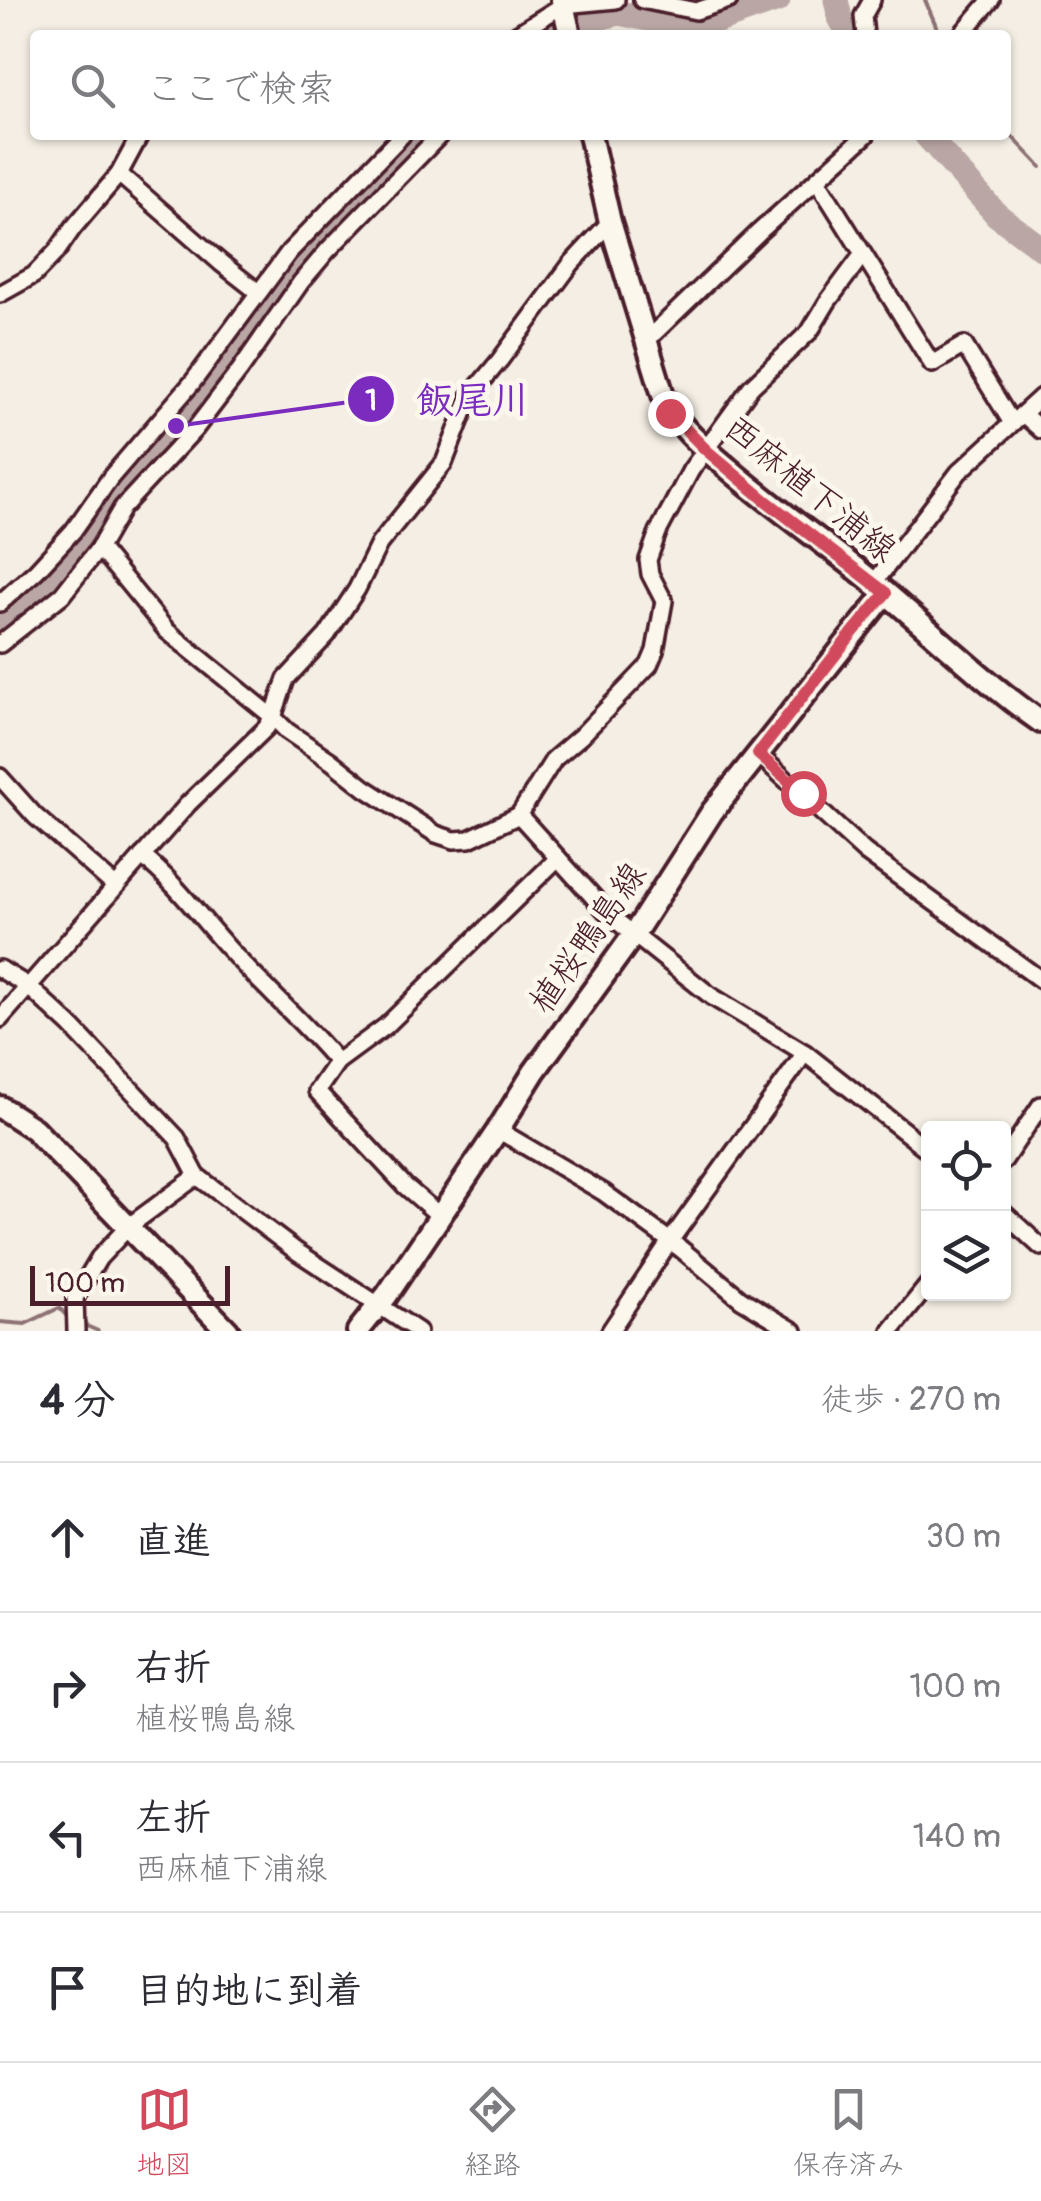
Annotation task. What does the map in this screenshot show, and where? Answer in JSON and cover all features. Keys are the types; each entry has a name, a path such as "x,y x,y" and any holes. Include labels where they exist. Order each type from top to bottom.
{"main road":[{"name":"西麻植下浦線","path":"591,140 610,222 670,413 765,500 880,588 1041,722"},
{"name":"植桜鴨島線","path":"358,1331 440,1216 534,1072 634,934 712,812 850,636 880,588"},
{"path":"0,1107 34,1128 228,1331"}],"street":[{"path":"523,30 564,6 616,0"},
{"path":"642,0 696,11 729,0"},
{"path":"864,30 863,16 872,0"},
{"path":"965,30 991,0"},
{"path":"0,294 34,276 57,251 119,174 137,140"},
{"path":"0,604 73,531 111,477 192,383 289,252 397,140"},
{"path":"0,644 62,595 122,508 195,429 301,282 435,140"},
{"path":"647,340 861,140"},
{"path":"119,174 258,292"},
{"path":"817,180 932,364 964,346 1017,419 1041,430"},
{"path":"0,1019 188,804 266,728 286,679 327,635 358,589 378,544 444,463 470,396 570,264 610,222"},
{"path":"98,548 168,631 287,731 364,788 436,834 454,840 469,839 518,815 554,759 649,665 661,628 664,601 650,574 648,560 658,532 692,470 752,387 810,331 864,254"},
{"path":"880,588 959,472 1041,397"},
{"path":"758,754 865,852 1041,980"},
{"path":"0,777 35,816 115,886"},
{"path":"518,815 606,911 634,934 711,996 805,1053 921,1144"},
{"path":"142,856 163,872 230,950 337,1062"},
{"path":"440,1216 405,1186 317,1091 337,1062 386,1026 558,858"},
{"path":"0,969 28,986 71,1026 178,1138 197,1176 268,1232 418,1331"},
{"path":"610,1331 805,1053"},
{"path":"1011,1149 1041,1104"},
{"path":"498,1130 603,1192 742,1299 794,1331"},
{"path":"76,1331 75,1298 99,1258 129,1226 197,1176"},
{"path":"1011,1219 1041,1247"},
{"path":"891,1331 921,1294"}],"waterway":[{"path":"549,30 619,13 695,29 778,0"},
{"path":"836,0 847,30"},
{"path":"925,0 938,30"},
{"path":"1011,135 1041,167"},
{"path":"0,626 69,567 107,509 296,269 422,140"},
{"path":"930,140 997,215 1041,248"},
{"path":"0,1322 25,1324 59,1308 68,1317"},
{"path":"82,1324 98,1331"}],"place":[{"name":"飯尾川","path":"176,426"}],"route":[{"path":"670,413 765,500 886,593 758,754 803,793"}]}
